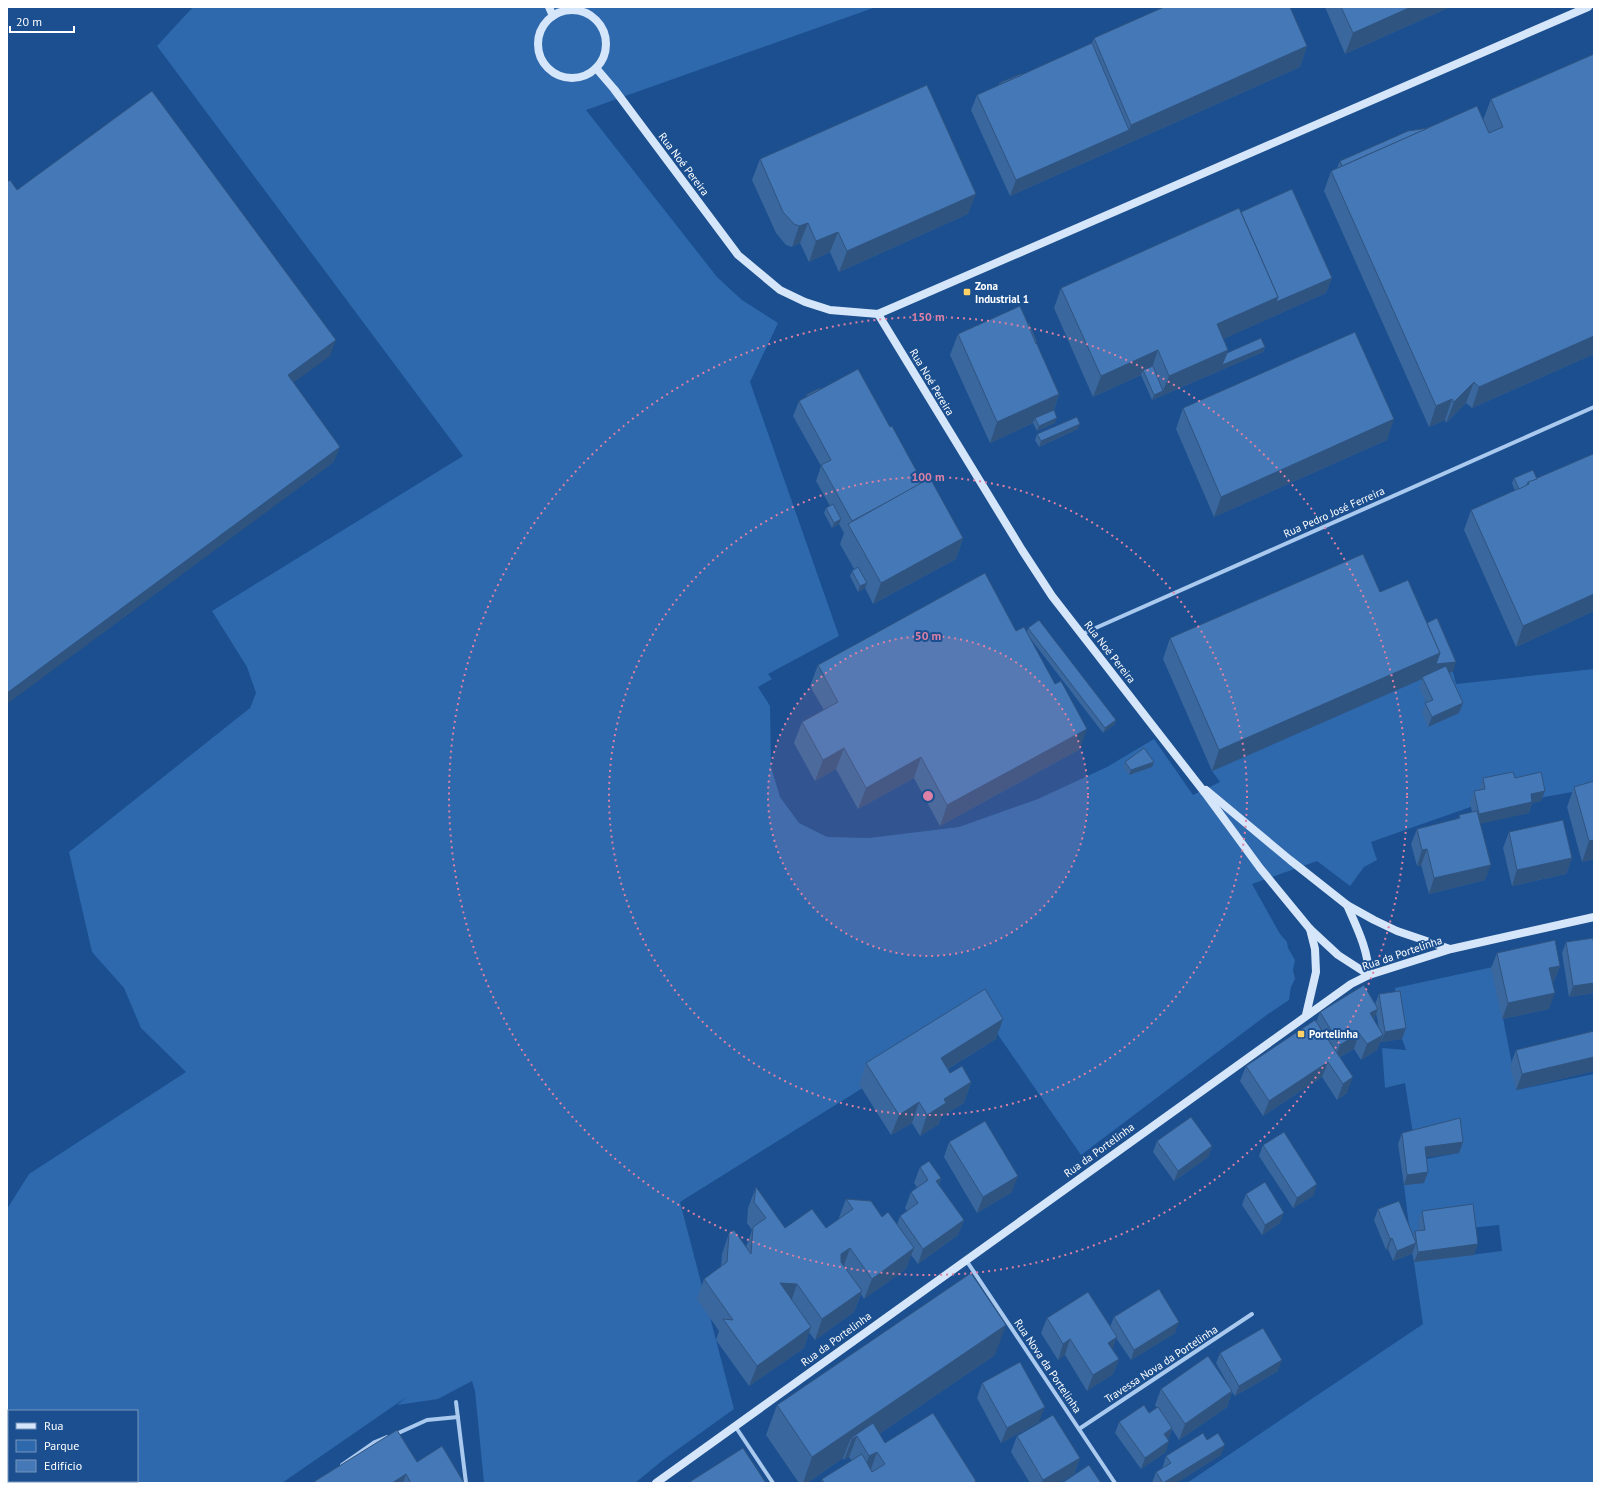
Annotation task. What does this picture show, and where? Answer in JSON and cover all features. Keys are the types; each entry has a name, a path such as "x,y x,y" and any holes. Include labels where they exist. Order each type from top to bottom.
{"street":[{"path":"548,7 553,16"},
{"path":"878,314 1588,7"},
{"path":"574,10 585,13 594,19 601,27 605,38 606,49 596,68 586,75 576,78 564,78 545,66 540,56 538,45 539,34 545,24 553,16 574,10"},
{"name":"Rua Noé Pereira","path":"596,68 614,89 738,255 780,290 805,302 830,310 878,314 1022,550 1052,596 1195,780 1260,868 1310,929 1338,954 1369,975"},
{"name":"Rua Pedro José Ferreira","path":"1082,634 1594,407"},
{"name":"Rua Noé Pereira","path":"1195,780 1290,860 1347,905 1397,931 1450,949"},
{"name":"Rua Noé Pereira","path":"1347,905 1366,948 1369,962 1369,975"},
{"name":"Rua da Portelinha","path":"656,1483 1306,1014 1350,984 1369,975 1450,949 1594,917"},
{"name":"Rua Noé Pereira","path":"1306,1014 1316,972 1315,949 1310,929"},
{"name":"Rua Nova da Portelinha","path":"966,1260 1115,1483"},
{"name":"Travessa Nova da Portelinha","path":"1079,1429 1252,1314"},
{"path":"456,1402 466,1483"},
{"path":"339,1467 376,1442 427,1420 458,1417"},
{"path":"735,1425 773,1483"}],"green space":[{"path":"193,7 876,7 586,110 717,277 742,300 778,323 750,382 839,636 768,674 772,679 758,687 770,706 771,767 780,797 799,823 827,837 869,838 959,827 1038,799 1107,767 1154,739 1193,795 1220,782 1212,771 1433,674 1453,672 1456,684 1594,669 1594,788 1511,803 1479,804 1371,842 1377,860 1364,867 1350,886 1317,861 1252,884 1280,934 1287,942 1288,948 1295,960 1293,970 1295,979 1291,987 1289,1000 1268,1014 1081,1155 983,1013 680,1202 734,1409 663,1460 635,1483 484,1483 475,1391 472,1381 438,1399 397,1405 408,1396 282,1483 7,1483 7,1209 29,1174 186,1072 141,1028 124,988 92,952 69,852 250,708 256,693 247,667 212,611 463,456 157,46"},
{"path":"1493,967 1517,1090 1594,1074 1594,1483 1187,1483 1423,1324 1414,1262 1502,1251 1499,1225 1470,1228 1418,1221 1421,1240 1411,1242 1404,1185 1424,1183 1421,1160 1459,1153 1414,1140 1405,1083 1385,1088 1382,1048 1406,1050 1402,1039 1395,988"}],"building":[{"path":"1164,7 1290,7 1307,46 1131,125 1094,38"},
{"path":"1341,7 1411,7 1353,33"},
{"path":"1092,43 1129,130 1016,180 977,95"},
{"path":"1594,54 1594,336 1479,387 1474,382 1454,402 1452,399 1436,406 1331,171 1477,106 1489,133 1503,127 1491,99"},
{"path":"1021,74 1022,75 1000,84 999,83"},
{"path":"927,85 976,194 847,251 838,232 816,241 808,223 799,226 794,224 783,212 760,159"},
{"path":"152,91 336,340 288,375 340,447 7,693 7,182 10,180 17,190"},
{"path":"1428,128 1342,166 1340,161 1408,131"},
{"path":"1292,189 1332,278 1276,302 1278,297 1241,212"},
{"path":"1239,208 1278,297 1217,324 1228,350 1169,376 1158,350 1101,376 1061,288"},
{"path":"1020,306 1059,394 997,422 958,334"},
{"path":"1029,323 1037,343 1036,344 1028,324"},
{"path":"1355,332 1394,419 1221,497 1183,408"},
{"path":"1261,338 1265,347 1222,365 1227,353"},
{"path":"1153,366 1163,391 1154,395 1143,370"},
{"path":"858,369 890,427 892,426 923,483 852,521 821,465 831,460 799,401"},
{"path":"820,388 821,389 807,396 806,395"},
{"path":"1054,410 1057,418 1039,426 1035,418"},
{"path":"1077,417 1080,424 1041,441 1037,434"},
{"path":"1593,454 1594,594 1523,626 1471,510 1529,484 1528,482"},
{"path":"1533,470 1537,479 1528,482 1527,485 1519,489 1514,478"},
{"path":"930,478 963,538 881,583 848,524"},
{"path":"833,504 841,519 834,523 826,508"},
{"path":"1363,554 1380,592 1408,580 1440,653 1219,750 1170,638"},
{"path":"858,567 867,583 860,586 852,571"},
{"path":"985,573 1016,631 1024,627 1055,684 1061,681 1087,729 947,805 921,757 866,788 844,748 823,760 802,722 838,702 818,665"},
{"path":"1437,618 1456,662 1436,664 1440,653 1427,623"},
{"path":"1039,620 1116,720 1105,728 1028,628"},
{"path":"1446,666 1463,703 1432,717 1425,703 1433,700 1422,677"},
{"path":"1144,748 1154,762 1131,770 1125,762"},
{"path":"1513,772 1515,778 1541,772 1545,791 1531,794 1532,802 1479,814 1474,791 1485,789 1483,778"},
{"path":"1594,781 1594,840 1589,841 1574,787"},
{"path":"1477,811 1491,865 1434,878 1427,849 1422,850 1417,829 1460,818 1459,815"},
{"path":"1563,820 1572,858 1517,870 1509,832"},
{"path":"1593,938 1594,983 1573,986 1566,942"},
{"path":"1555,940 1560,966 1549,968 1555,993 1508,1003 1497,953"},
{"path":"1364,985 1378,1009 1370,1013 1383,1035 1367,1044 1359,1033 1340,1045 1320,1012"},
{"path":"985,989 1003,1019 941,1058 950,1073 962,1066 971,1082 944,1099 946,1103 927,1115 919,1102 899,1115 866,1063"},
{"path":"1400,991 1406,1028 1385,1032 1379,994"},
{"path":"1315,1020 1353,1077 1343,1084 1328,1062 1269,1101 1246,1066"},
{"path":"1594,1031 1594,1057 1522,1074 1516,1050"},
{"path":"1191,1117 1212,1146 1178,1171 1157,1141"},
{"path":"1460,1118 1463,1142 1425,1147 1428,1172 1407,1175 1402,1133"},
{"path":"985,1121 1018,1176 983,1197 949,1142"},
{"path":"1284,1132 1317,1184 1297,1198 1263,1145"},
{"path":"929,1161 941,1178 936,1181 964,1220 923,1249 900,1216 918,1203 911,1192 928,1180 920,1167"},
{"path":"1265,1182 1284,1213 1265,1225 1246,1194"},
{"path":"756,1187 785,1228 812,1209 826,1228 853,1209 846,1199 871,1201 882,1217 888,1212 914,1248 872,1279 850,1248 841,1254 841,1262 862,1291 822,1319 797,1284 780,1283 811,1327 757,1366 723,1319 733,1320 704,1279 727,1262 729,1233 734,1230 751,1254 753,1227 766,1218 754,1202"},
{"path":"1399,1201 1416,1243 1397,1251 1392,1238 1390,1239 1378,1209"},
{"path":"1473,1204 1478,1244 1418,1252 1415,1231 1425,1230 1422,1211"},
{"path":"971,1273 1006,1325 812,1457 777,1405"},
{"path":"1159,1289 1179,1322 1134,1350 1114,1317"},
{"path":"1088,1292 1117,1337 1108,1343 1119,1359 1093,1375 1070,1339 1063,1344 1047,1318"},
{"path":"1263,1328 1282,1360 1239,1386 1220,1353"},
{"path":"1208,1356 1232,1391 1185,1424 1161,1389"},
{"path":"1020,1362 1045,1407 1007,1428 982,1383"},
{"path":"1144,1405 1149,1413 1158,1407 1172,1428 1164,1434 1169,1441 1145,1458 1119,1422"},
{"path":"933,1413 976,1481 973,1483 824,1483 822,1479 862,1454 872,1472 885,1464 877,1452 869,1456 857,1436 852,1439 851,1438 873,1423 885,1443"},
{"path":"1053,1415 1080,1458 1043,1480 1017,1436"},
{"path":"397,1430 417,1462 442,1446 464,1483 411,1483 406,1474 392,1483 312,1483"},
{"path":"1203,1433 1207,1440 1218,1433 1225,1445 1163,1483 1156,1472 1171,1463 1166,1456"},
{"path":"743,1448 766,1483 688,1483"},
{"path":"1089,1465 1101,1483 1062,1483"}],"place":[{"name":"Zona Industrial 1","path":"967,292"},
{"name":"Portelinha","path":"1301,1034"}]}
